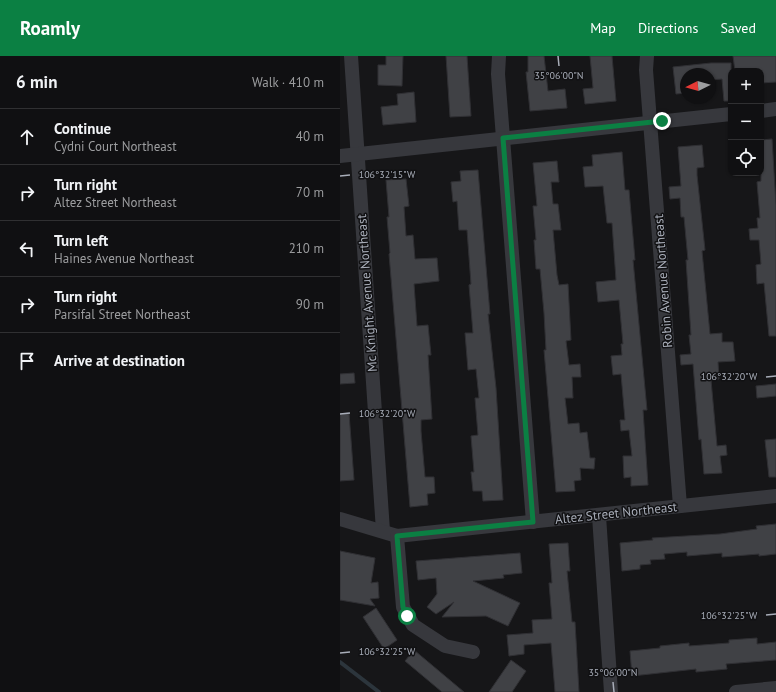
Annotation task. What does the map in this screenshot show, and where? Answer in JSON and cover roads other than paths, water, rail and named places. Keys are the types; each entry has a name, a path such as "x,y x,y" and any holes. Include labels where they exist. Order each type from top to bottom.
{"street":[{"name":"Mc Knight Avenue Northeast","path":"351,56 383,531"},
{"path":"499,56 498,74 533,522"},
{"name":"Robin Avenue Northeast","path":"647,56 650,122 680,506"},
{"path":"764,111 776,110"},
{"path":"340,156 728,114"},
{"name":"Altez Street Northeast","path":"340,518 397,536 599,516 776,496"},
{"path":"599,516 611,692"},
{"path":"397,536 403,607 412,625 445,646 473,652"},
{"path":"736,692 776,688"}],"waterway":[{"path":"340,662 379,692"}]}
